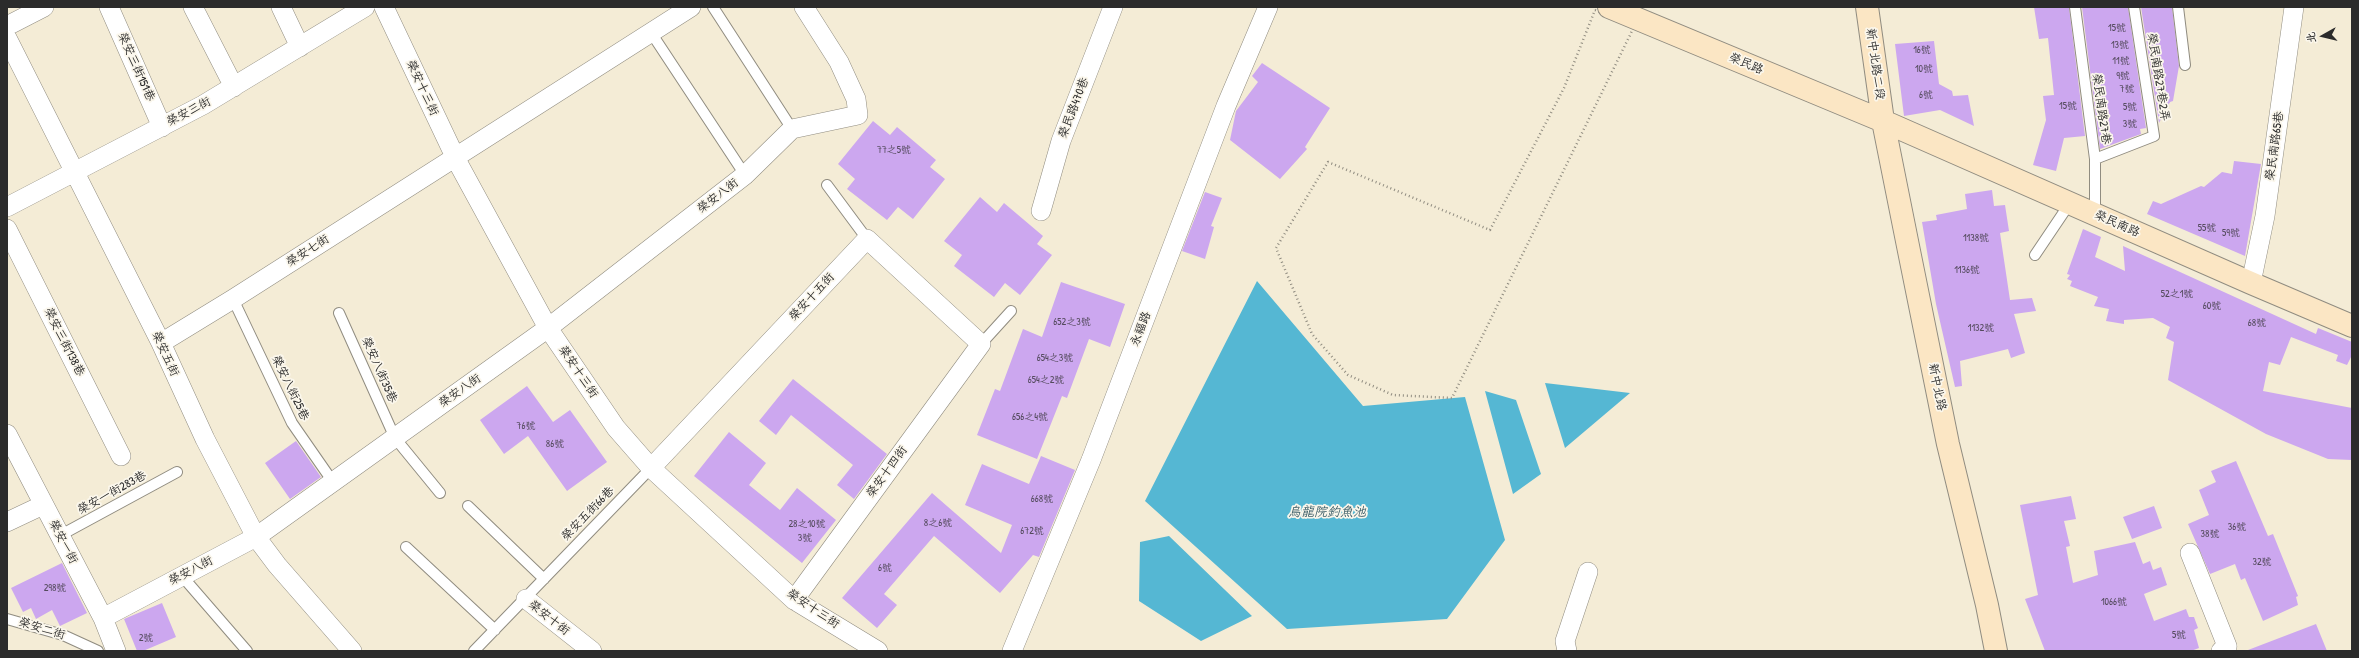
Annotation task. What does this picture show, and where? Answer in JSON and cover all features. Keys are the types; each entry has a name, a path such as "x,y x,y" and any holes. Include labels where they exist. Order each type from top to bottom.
{"street":[{"path":"7,26 44,7"},
{"name":"榮安三街151巷","path":"109,7 162,126"},
{"path":"193,7 234,87"},
{"path":"281,7 300,47"},
{"name":"榮安三街","path":"7,207 234,87 365,7"},
{"name":"榮安十三街","path":"384,7 454,157 548,328 616,428 651,468 794,600 878,651"},
{"name":"榮安七街","path":"161,343 233,299 691,7"},
{"path":"792,129 858,115 856,99 839,62 804,7"},
{"name":"榮民路470巷","path":"1041,211 1061,141 1113,7"},
{"name":"永福路","path":"1012,651 1091,460 1226,106 1268,7"},
{"name":"榮民路","path":"1609,7 1883,121"},
{"name":"新中北路二段","path":"1867,7 1883,121"},
{"name":"榮民南路65巷","path":"2251,284 2265,216 2294,7"},
{"name":"榮安五街","path":"7,38 161,343 205,439 256,537 277,565 352,651"},
{"name":"榮民南路","path":"1883,121 2251,284 2352,326"},
{"name":"新中北路","path":"1883,121 1948,444 1987,605 1996,651"},
{"name":"榮安八街","path":"103,618 256,537 548,328 745,175 792,129"},
{"name":"榮安三街138巷","path":"7,229 121,456"},
{"path":"867,239 981,344"},
{"name":"榮安十五街","path":"651,468 867,239"},
{"name":"榮安十四街","path":"794,600 981,344"},
{"name":"榮安一街","path":"7,434 103,618 116,651"},
{"path":"7,522 43,505"},
{"path":"2190,553 2227,646 2221,651"},
{"path":"1567,651 1565,641 1588,572"},
{"name":"榮安十街","path":"526,599 592,651"}],"lane":[{"path":"713,7 792,129"},
{"name":"榮民南路27巷","path":"2075,7 2095,159 2094,214"},
{"name":"榮民南路27巷2弄","path":"2095,159 2154,136 2134,7"},
{"path":"2178,7 2185,66"},
{"path":"650,32 745,175"},
{"path":"827,186 867,239"},
{"path":"2035,255 2070,204"},
{"name":"榮安八街25巷","path":"233,299 292,423 333,482"},
{"path":"981,344 1011,311"},
{"name":"榮安八街35巷","path":"339,313 395,438 440,493"},
{"name":"榮安五街66巷","path":"474,651 526,599 651,468"},
{"name":"榮安一街283巷","path":"59,536 177,472"},
{"path":"468,506 544,579"},
{"path":"406,547 495,630"},
{"path":"182,576 247,651"},
{"name":"榮安二街","path":"7,618 63,635 98,651"}],"path":[{"path":"1595,10 1634,27 1452,398 1393,395 1348,375 1312,334 1276,248 1328,162 1490,230 1564,88 1595,10"}],"water":[{"name":"烏龍院釣魚池","path":"1257,281 1363,406 1465,397 1505,540 1447,619 1287,629 1145,501"},
{"path":"1545,383 1630,393 1565,448"},
{"path":"1485,391 1516,400 1541,474 1513,494"},
{"path":"1169,536 1252,616 1201,641 1139,601 1140,542"}],"building":[{"path":"2034,7 2069,7 2085,136 2064,138 2056,171 2033,165 2046,120 2043,96 2054,95 2048,38 2039,39"},
{"path":"2082,7 2128,7 2146,128 2140,129 2141,134 2100,149"},
{"path":"2141,7 2172,7 2179,66 2173,101 2170,102 2159,123"},
{"path":"1934,41 1939,84 1952,91 1953,96 1968,95 1974,126 1940,110 1904,116 1895,44"},
{"path":"1262,63 1330,108 1305,147 1307,149 1280,179 1230,140 1236,111 1258,82 1252,76"},
{"path":"873,121 890,135 897,127 936,160 930,167 945,179 913,219 898,207 887,220 847,189 855,179 838,164"},
{"path":"2234,161 2261,164 2245,256 2147,214 2153,201 2161,204 2201,186 2204,187 2222,172 2232,174"},
{"path":"1992,190 1994,206 2005,205 2009,231 2000,233 2010,300 2032,298 2036,311 2014,314 2025,353 2011,358 2008,349 1960,361 1962,386 1955,387 1936,304 1922,222 1937,220 1936,215 1967,209 1965,194"},
{"path":"1205,192 1222,198 1211,226 1214,227 1205,259 1182,251"},
{"path":"980,197 997,212 1004,203 1043,236 1037,244 1052,255 1020,295 1005,283 994,297 954,266 962,255 944,241"},
{"path":"2083,229 2101,237 2095,257 2125,271 2123,246 2316,334 2318,328 2352,342 2352,355 2347,365 2336,361 2338,355 2291,337 2280,365 2269,362 2263,391 2352,408 2352,460 2328,459 2266,434 2168,380 2174,342 2166,338 2170,327 2153,318 2124,320 2124,324 2106,321 2109,309 2094,306 2098,297 2070,286 2072,281 2067,279 2070,275 2067,274"},
{"path":"1061,282 1125,304 1110,347 1089,339 1067,398 1062,396 1037,459 977,435 995,389 1000,391 1023,329 1042,337"},
{"path":"793,379 887,454 854,499 837,485 853,465 791,415 776,435 759,421"},
{"path":"527,386 553,422 570,410 607,462 567,491 528,436 504,454 480,420"},
{"path":"729,432 766,463 749,485 780,510 797,488 836,520 802,563 694,476"},
{"path":"296,441 321,477 290,499 265,463"},
{"path":"1041,456 1075,470 1039,557 1033,555 1000,593 934,536 884,594 897,605 877,628 842,598 932,493 1001,553 1012,525 965,505 982,464 1029,484"},
{"path":"2236,461 2268,536 2273,534 2298,596 2296,597 2298,605 2263,621 2245,578 2241,580 2235,564 2210,574 2188,524 2209,515 2199,490 2216,482 2211,471"},
{"path":"2071,496 2076,519 2064,521 2070,546 2066,547 2073,583 2098,575 2094,551 2135,542 2143,564 2150,561 2153,570 2161,567 2167,585 2144,594 2154,621 2186,609 2189,617 2194,617 2198,628 2194,630 2199,648 2191,651 2045,651 2025,599 2038,595 2020,505"},
{"path":"2154,506 2162,528 2132,539 2123,517"},
{"path":"62,563 87,613 60,626 52,610 36,619 31,608 23,612 11,588"},
{"path":"162,603 176,637 143,651 137,651 124,619"},
{"path":"2316,624 2327,651 2248,651 2248,650"}]}
